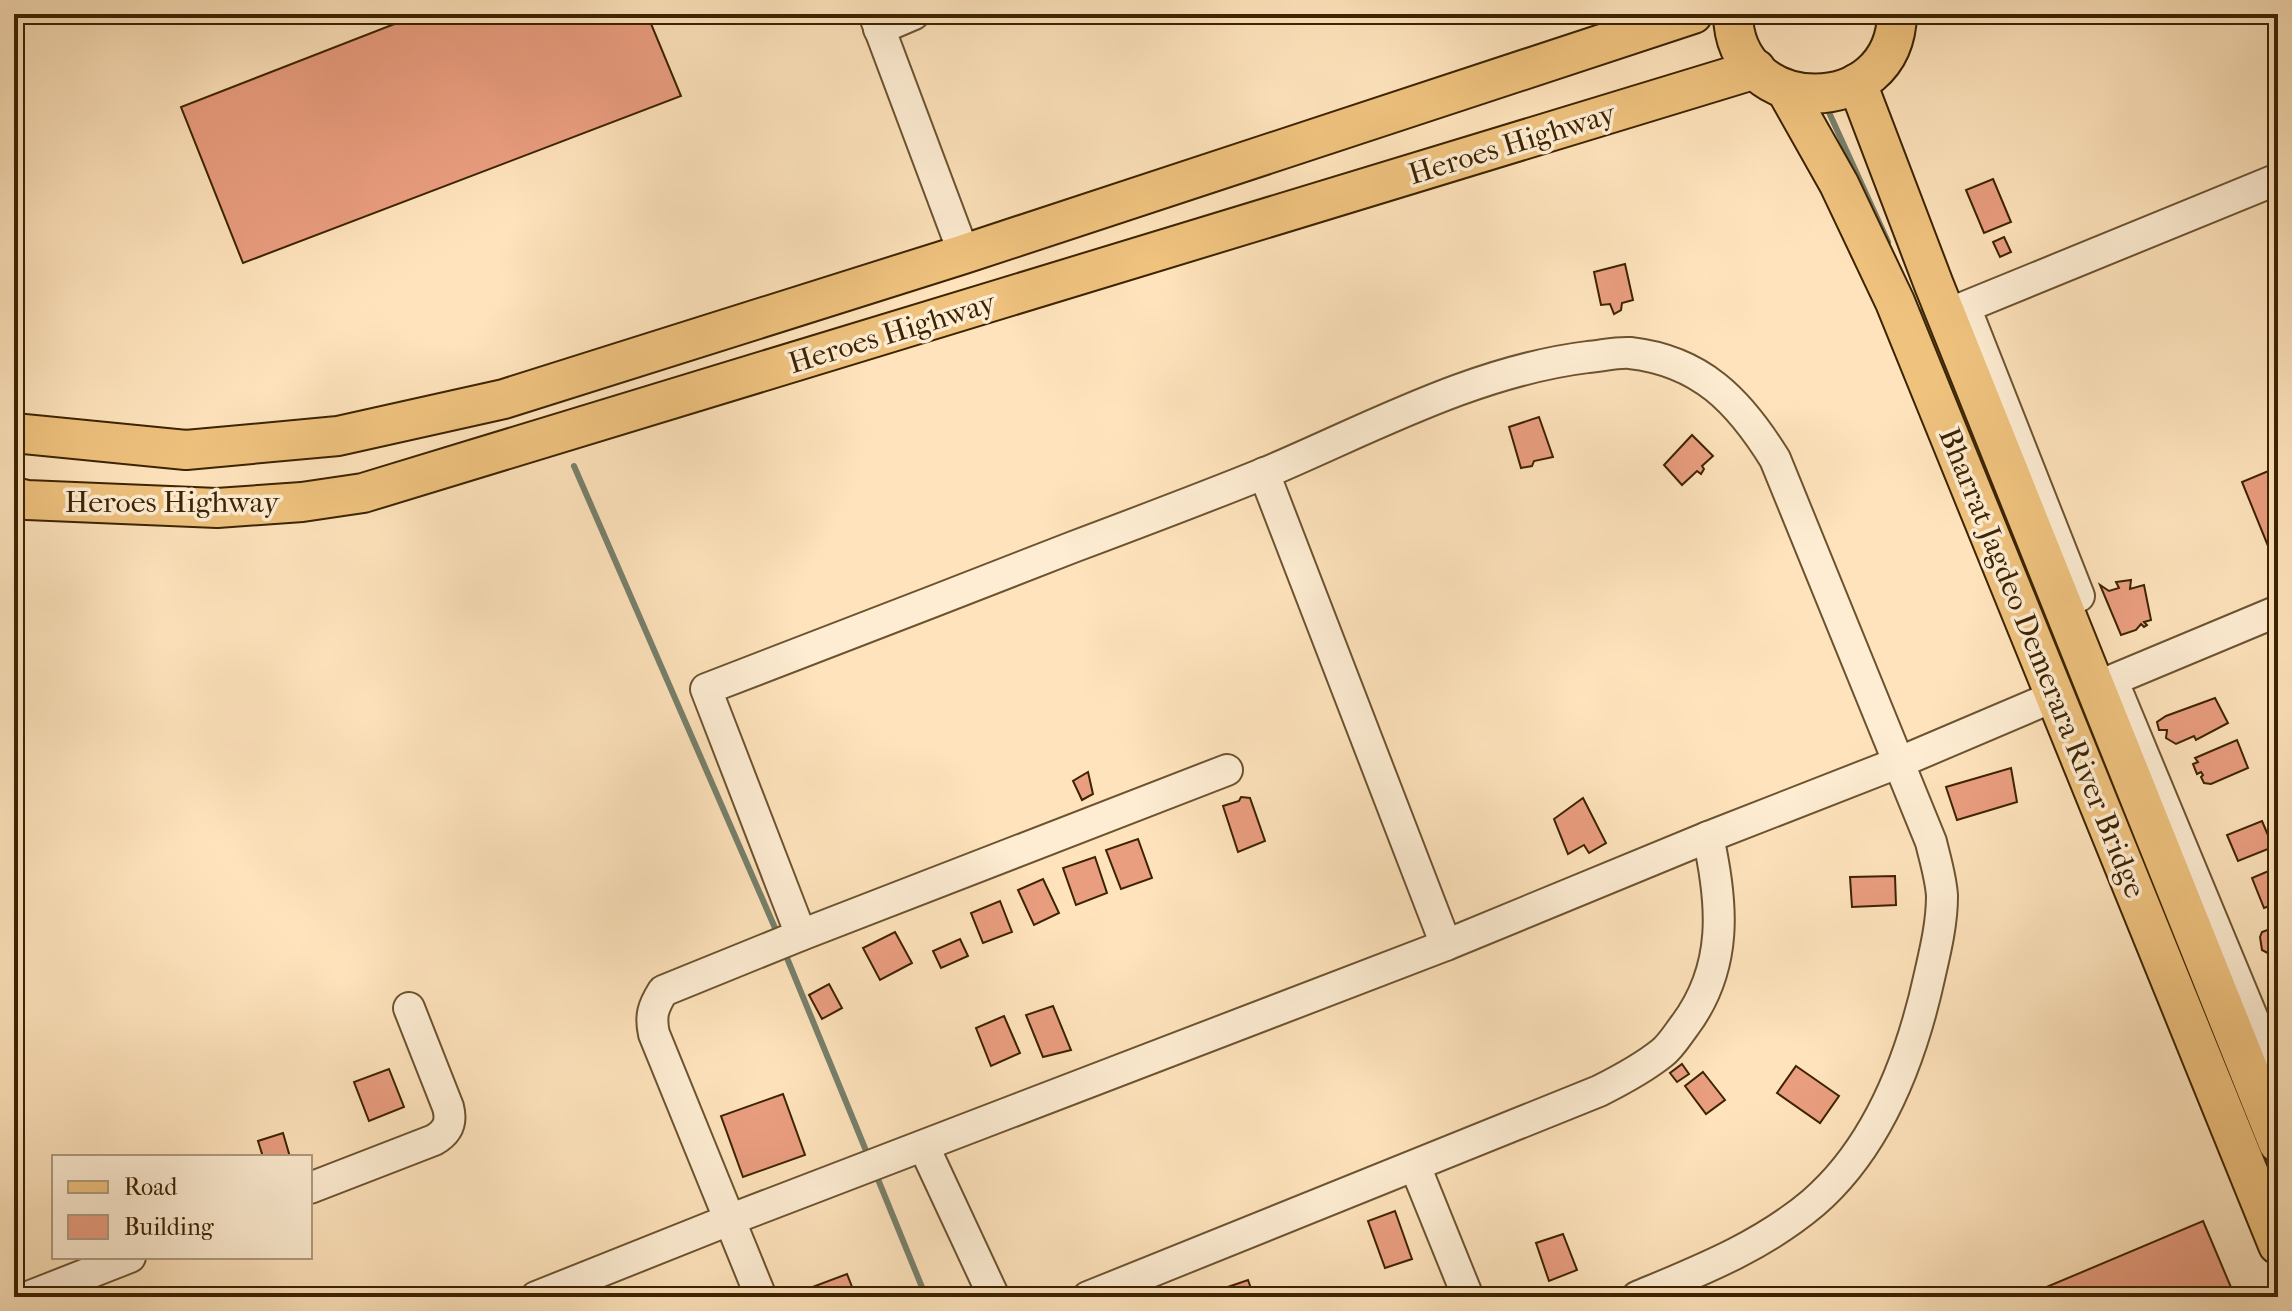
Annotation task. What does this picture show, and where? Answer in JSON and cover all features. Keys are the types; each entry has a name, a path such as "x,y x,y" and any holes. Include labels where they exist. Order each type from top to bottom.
{"main road":[{"name":"Heroes Highway","path":"14,433 186,450 338,436 504,399 964,254 1693,14"},
{"name":"Bharrat Jagdeo Demerara River Bridge","path":"1733,14 1736,38 1744,55 1771,80 1839,184 1895,302 2278,1245"},
{"path":"1771,80 1823,95 1857,83 1884,58 1907,17"},
{"name":"Heroes Highway","path":"14,497 217,508 302,502 363,493 1771,80"},
{"name":"Bharrat Jagdeo Demerara River Bridge","path":"1857,83 1929,272 2104,684 2278,1143"}],"street":[{"path":"914,14 876,21 964,254"},
{"path":"2278,179 1965,307 2104,684 2278,1079"},
{"path":"801,935 706,689 1264,473 1372,425 1515,372 1568,360 1627,353 1668,360 1699,374 1726,394 1757,430 1775,459 1931,842 1942,894 1939,935 1912,1042 1890,1099 1853,1159 1815,1200 1749,1248 1637,1297"},
{"path":"1264,473 1446,945"},
{"path":"2104,684 2278,611"},
{"path":"536,1297 1446,945 1900,762 2055,696"},
{"path":"761,1297 654,1034 651,1020 653,1006 663,991 1227,770"},
{"path":"1088,1297 1599,1091 1637,1071 1665,1051 1697,1009 1710,979 1718,945 1718,880 1708,837"},
{"path":"312,1187 434,1140 449,1127 451,1117 448,1107 409,1008"},
{"path":"924,1147 994,1297"},
{"path":"1415,1166 1468,1297"},
{"path":"28,1297 125,1259"}],"building":[{"path":"420,14 647,14 681,96 243,263 181,107"},
{"path":"1993,179 2011,222 1984,233 1966,190"},
{"path":"2004,237 2011,252 2000,257 1993,242"},
{"path":"1625,264 1633,300 1622,303 1621,310 1614,314 1610,304 1601,305 1594,272"},
{"path":"1539,417 1553,457 1521,468 1509,427"},
{"path":"1692,435 1713,456 1702,466 1701,474 1697,471 1682,485 1664,465"},
{"path":"2278,467 2278,568 2277,568 2242,482"},
{"path":"2131,580 2130,589 2144,585 2151,620 2144,622 2147,625 2144,627 2141,624 2136,630 2121,635 2100,585 2109,591 2119,588 2116,582"},
{"path":"2215,698 2228,723 2196,740 2194,736 2176,744 2166,738 2167,730 2159,730 2157,722 2166,716"},
{"path":"2237,740 2248,768 2211,784 2204,783 2203,775 2201,772 2197,774 2193,764 2198,762 2195,758"},
{"path":"2011,768 2017,802 1957,820 1946,787"},
{"path":"1088,772 1093,794 1082,800 1073,781"},
{"path":"1241,797 1250,798 1265,841 1238,852 1223,806 1239,801"},
{"path":"1583,798 1606,843 1589,853 1584,845 1568,854 1554,819"},
{"path":"2262,821 2273,847 2238,861 2227,835"},
{"path":"1138,839 1152,878 1121,889 1106,850"},
{"path":"1095,857 1107,893 1076,905 1063,868"},
{"path":"2278,867 2278,903 2264,908 2252,878"},
{"path":"1895,876 1896,905 1852,907 1850,877"},
{"path":"1043,879 1059,913 1034,925 1018,890"},
{"path":"1000,901 1012,932 983,943 971,913"},
{"path":"2278,926 2278,954 2273,956 2262,950 2260,937 2262,932"},
{"path":"895,932 912,963 880,980 863,948"},
{"path":"960,939 968,956 941,968 933,951"},
{"path":"829,984 842,1008 822,1019 809,995"},
{"path":"1053,1006 1071,1050 1043,1057 1026,1015"},
{"path":"1004,1016 1020,1053 991,1066 976,1028"},
{"path":"1682,1064 1689,1074 1677,1082 1670,1073"},
{"path":"1796,1066 1839,1096 1820,1123 1777,1093"},
{"path":"389,1069 404,1107 369,1121 354,1082"},
{"path":"1703,1072 1725,1100 1706,1114 1685,1086"},
{"path":"783,1094 805,1155 743,1177 721,1116"},
{"path":"283,1133 289,1155 262,1155 258,1141"},
{"path":"1395,1211 1412,1259 1385,1268 1368,1221"},
{"path":"2203,1221 2233,1292 2222,1297 2023,1297"},
{"path":"1563,1234 1577,1270 1549,1281 1536,1243"},
{"path":"847,1274 856,1297 810,1297 807,1289"},
{"path":"1248,1280 1254,1297 1224,1297 1222,1289"}],"waterway":[{"path":"1827,108 1888,242"},
{"path":"1919,311 1954,387 2020,551"},
{"path":"574,466 775,928"},
{"path":"787,958 869,1158"},
{"path":"2259,1144 2278,1193"},
{"path":"875,1172 926,1297"}]}
